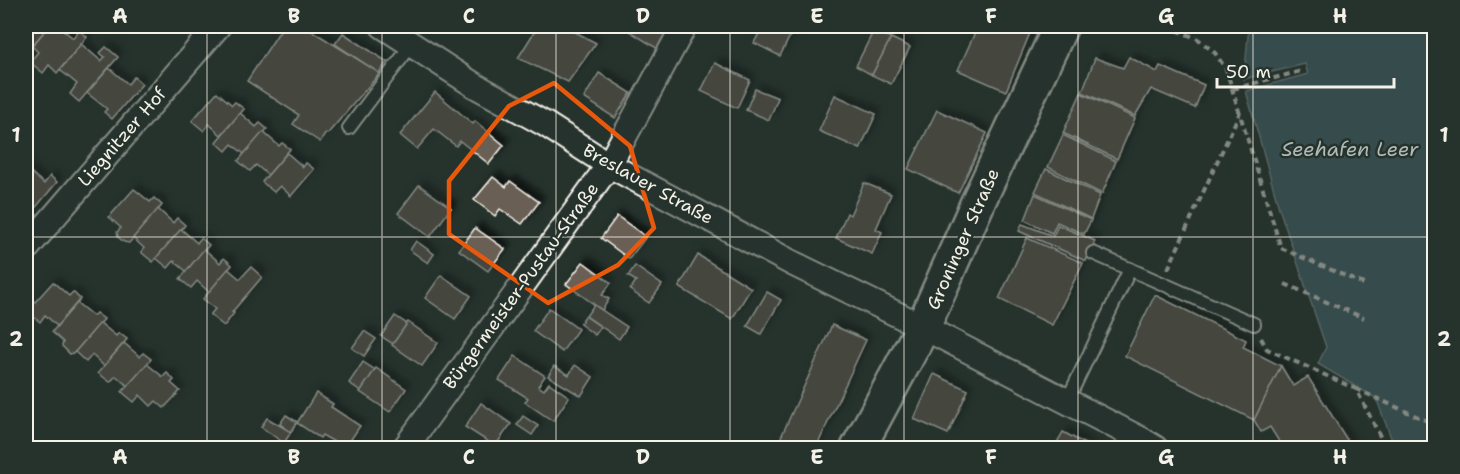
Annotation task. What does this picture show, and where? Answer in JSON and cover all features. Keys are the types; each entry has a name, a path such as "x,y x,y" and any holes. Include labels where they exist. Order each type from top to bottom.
{"street":[{"name":"Liegnitzer Hof","path":"26,249 218,26"},
{"name":"Breslauer Straße","path":"383,26 474,85 545,124 609,165 792,263 923,327 1155,448"},
{"name":"Bürgermeister-Pustau-Straße","path":"405,448 609,165 684,26"},
{"name":"Groninger Straße","path":"858,448 923,327 979,200 1061,26"}],"lane":[{"path":"349,128 412,44"},
{"path":"1093,253 1254,324"},
{"path":"1066,401 1130,269"}],"path":[{"path":"1167,26 1198,39 1215,53 1226,69 1281,248 1366,285"},
{"path":"1233,89 1301,71"},
{"path":"1161,284 1240,112"},
{"path":"1285,284 1364,318"},
{"path":"1254,324 1267,349 1434,424"},
{"path":"1356,389 1386,448"}],"highlighted area":[{"path":"554,83 630,146 654,228 618,265 548,303 449,234 449,181 509,106"}],"water":[{"name":"Seehafen Leer","path":"1249,26 1434,26 1434,448 1395,448 1374,397 1318,364 1326,347 1279,208 1246,91 1308,74 1305,64 1244,79"}],"building":[{"path":"26,26 49,26 29,49 26,46"},
{"path":"49,26 58,26 73,38 79,30 87,37 57,73 49,65 43,73 30,62 38,52 32,46"},
{"path":"283,26 304,26 380,73 320,142 293,124 299,115 247,81"},
{"path":"538,26 564,26 596,43 568,82 518,58"},
{"path":"628,26 673,26 658,49 626,29"},
{"path":"763,26 773,26 791,34 780,56 754,43"},
{"path":"978,26 1012,26 1030,33 1006,91 958,70"},
{"path":"874,30 891,38 872,75 856,66"},
{"path":"343,33 387,62 379,73 335,44"},
{"path":"891,38 910,47 891,84 872,75"},
{"path":"81,44 101,61 105,57 100,53 106,47 118,57 79,102 70,94 77,84 60,70"},
{"path":"1129,57 1157,72 1160,66 1204,85 1195,108 1151,89 1135,116 1082,92 1095,58 1123,68"},
{"path":"715,63 750,80 737,108 701,91"},
{"path":"109,68 128,84 134,77 142,84 112,119 104,112 107,109 87,93"},
{"path":"599,73 631,93 615,118 584,98"},
{"path":"755,89 778,98 769,120 746,110"},
{"path":"217,92 232,105 235,102 244,109 221,135 209,124 204,131 192,121"},
{"path":"435,92 473,124 475,121 504,145 489,164 460,141 456,146 434,129 417,149 400,135"},
{"path":"1081,93 1135,118 1117,159 1063,133"},
{"path":"835,95 876,114 860,149 819,131"},
{"path":"937,110 987,133 958,193 908,169"},
{"path":"240,113 256,127 260,123 267,129 244,154 232,144 226,151 216,142"},
{"path":"263,132 279,146 282,143 290,149 268,175 256,165 250,171 238,161"},
{"path":"1063,135 1116,161 1102,194 1048,167"},
{"path":"287,153 303,167 306,163 314,169 291,196 280,186 274,192 262,182"},
{"path":"26,168 44,184 50,176 57,182 27,218 26,217"},
{"path":"1046,169 1100,195 1091,219 1035,192"},
{"path":"493,177 506,187 510,181 539,202 522,224 500,209 495,216 474,200"},
{"path":"864,183 891,194 876,229 882,232 872,254 836,238 847,213 850,215"},
{"path":"419,185 451,208 430,237 398,213"},
{"path":"134,189 150,202 154,198 162,205 129,243 118,237 117,232 121,228 109,217"},
{"path":"1035,194 1091,220 1084,234 1057,222 1052,233 1025,220"},
{"path":"158,209 173,223 177,218 185,225 153,262 142,253 144,248 133,238"},
{"path":"617,216 646,237 629,259 601,238"},
{"path":"1022,224 1053,236 1058,225 1095,241 1086,261 1019,231"},
{"path":"475,228 505,249 488,271 459,250"},
{"path":"181,229 197,243 201,238 209,245 186,271 174,261 168,268 156,258"},
{"path":"1027,238 1083,263 1052,325 999,299"},
{"path":"416,241 434,254 428,263 410,250"},
{"path":"204,249 220,263 224,258 232,265 209,292 197,281 191,288 180,279"},
{"path":"698,255 751,288 732,319 679,287"},
{"path":"583,262 611,283 602,295 609,299 602,310 566,284"},
{"path":"635,266 662,285 649,303 630,290 636,281 628,276"},
{"path":"251,267 262,277 232,312 234,313 224,326 210,315 215,309 203,299 228,269 240,279"},
{"path":"441,275 471,296 455,319 425,298"},
{"path":"53,282 69,296 73,292 80,299 57,326 45,315 40,322 27,311"},
{"path":"767,292 781,300 761,334 747,326"},
{"path":"1155,295 1246,340 1243,347 1281,366 1254,420 1125,356"},
{"path":"77,303 93,316 96,313 104,319 75,352 70,354 62,346 63,342 52,332"},
{"path":"594,305 627,327 619,339 586,316"},
{"path":"549,308 578,329 562,352 533,331"},
{"path":"395,316 407,324 393,344 381,336"},
{"path":"585,316 601,327 595,335 580,324"},
{"path":"408,322 438,343 422,366 392,345"},
{"path":"100,323 116,336 119,333 127,339 104,366 92,355 86,362 75,352"},
{"path":"832,325 866,340 816,448 776,448"},
{"path":"364,331 376,339 364,356 352,348"},
{"path":"124,343 140,357 143,353 151,359 128,386 116,376 110,382 98,373"},
{"path":"515,356 545,376 538,386 544,390 549,383 569,397 553,421 525,402 528,398 499,380"},
{"path":"363,362 375,370 361,391 349,383"},
{"path":"147,364 163,377 167,373 174,380 171,383 180,391 164,408 156,401 151,406 140,395 134,402 122,392"},
{"path":"575,365 593,377 581,396 548,376 554,366 569,375"},
{"path":"1281,366 1293,386 1308,377 1352,448 1283,448 1270,427 1261,432 1254,420"},
{"path":"376,368 406,389 390,412 360,392"},
{"path":"934,374 968,390 948,434 914,419"},
{"path":"316,393 333,404 331,407 360,426 345,448 322,435 320,438 297,423"},
{"path":"481,403 511,424 495,446 465,427"},
{"path":"286,415 297,422 291,432 280,424"},
{"path":"523,416 538,426 532,435 517,425"},
{"path":"267,418 291,432 284,443 261,427"},
{"path":"1063,432 1092,448 1054,448"}]}
